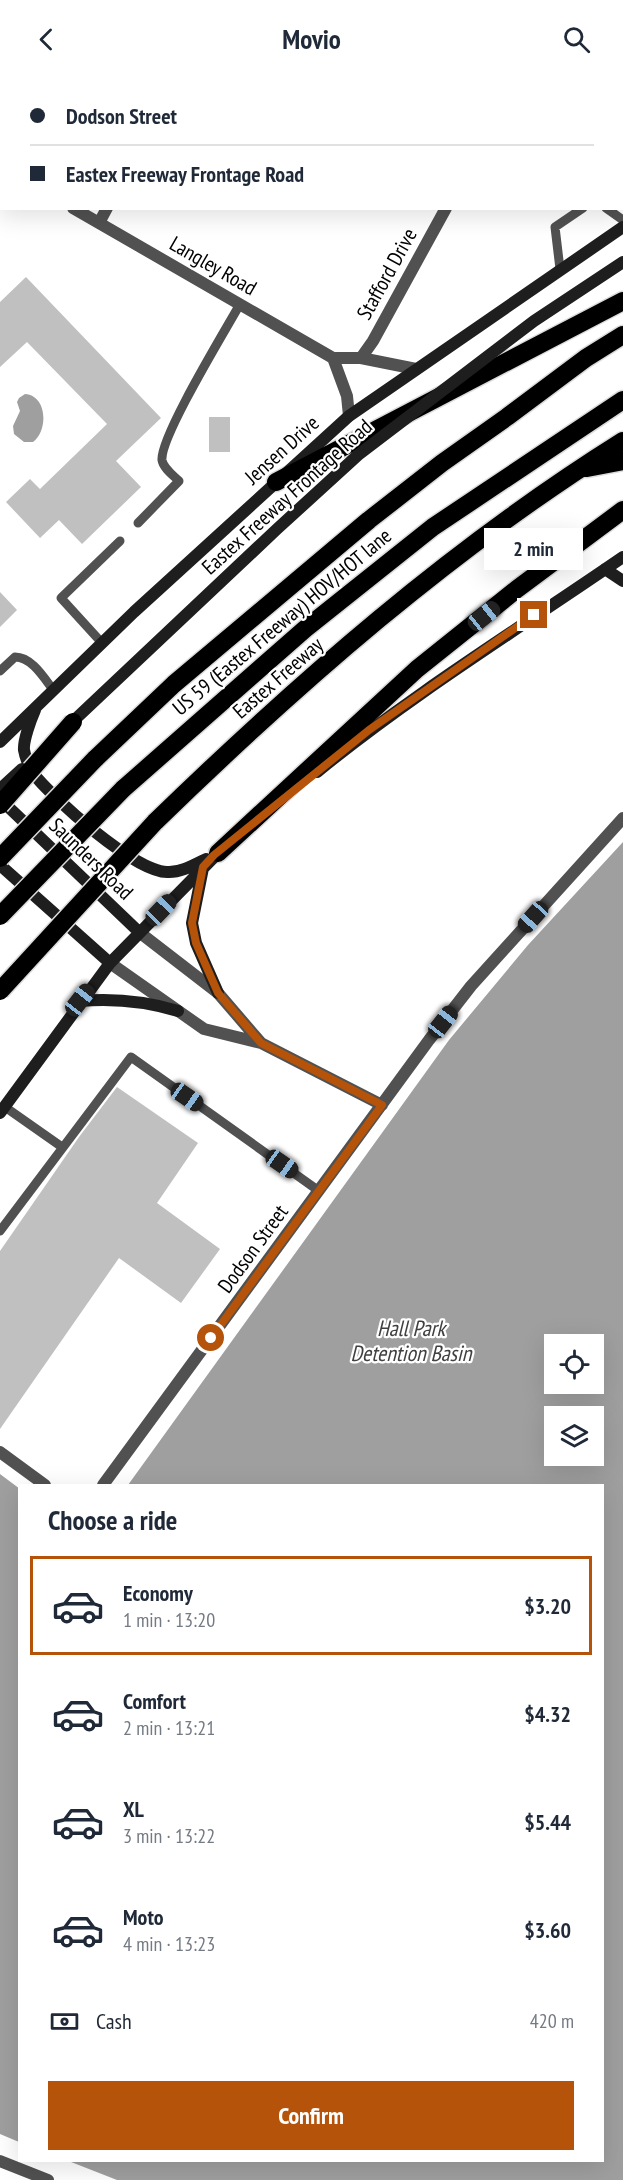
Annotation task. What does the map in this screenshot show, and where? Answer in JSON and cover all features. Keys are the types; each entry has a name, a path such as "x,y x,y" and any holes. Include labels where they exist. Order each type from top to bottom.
{"highway":[{"path":"276,482 623,301"},
{"path":"0,858 95,759 174,684 369,520 442,463 586,358 623,335"},
{"name":"US 59 (Eastex Freeway) HOV/HOT lane","path":"0,916 123,789 296,637 433,526 623,400"},
{"name":"Eastex Freeway","path":"0,991 156,822 242,738 430,578 576,470 623,441"},
{"path":"576,470 623,461"},
{"path":"216,854 417,669 517,589 623,510"},
{"path":"0,805 73,722"}],"main road":[{"name":"Jensen Drive","path":"0,742 102,644 349,416 623,227"},
{"name":"Eastex Freeway Frontage Road","path":"0,789 358,455 534,321 623,262"},
{"path":"2,1110 80,1000 110,963 216,854 369,730 534,615 623,557"},
{"path":"605,569 623,581"},
{"path":"35,709 24,749 31,770 59,800 122,853 147,868 166,872 186,869 216,854"},
{"name":"Saunders Road","path":"0,799 140,932"},
{"name":"Saunders Road","path":"0,865 110,963"},
{"path":"203,867 192,923 196,943 218,993"},
{"path":"80,1000 132,1000 178,1011"}],"street":[{"name":"Langley Road","path":"76,210 333,358"},
{"path":"99,223 106,210"},
{"name":"Stafford Drive","path":"361,358 373,341 445,210"},
{"path":"349,416 347,396 333,358 361,358 416,369"},
{"name":"Dodson Street","path":"103,1484 471,986 623,818"},
{"name":"Saunders Road","path":"140,932 218,993 261,1043"},
{"name":"Saunders Road","path":"110,963 204,1029 261,1043 382,1105"},
{"path":"0,1452 44,1484"},
{"path":"0,2161 48,2180"}],"lane":[{"path":"560,269 555,226 580,210"},
{"path":"609,210 623,220"},
{"path":"138,523 179,482 164,465 162,459 170,430 240,304"},
{"path":"102,644 61,598 120,541"},
{"path":"0,671 15,657 22,657 29,661 54,691"},
{"path":"0,1232 131,1057 319,1191"},
{"path":"2,1110 62,1147"}],"water":[{"path":"25,394 33,396 42,407 43,423 38,437 33,442 24,442 14,434 13,426 20,411 17,402"},
{"name":"Hall Park Detention Basin","path":"623,842 623,2180 117,2180 71,2162 604,2162 604,1484 129,1484 449,1040 528,945"},
{"path":"0,1474 18,1488 18,2142 0,2134"}],"building":[{"path":"26,277 161,418 116,461 141,487 82,544 59,520 40,538 6,502 30,479 40,489 107,424 27,342 0,367 0,302"},
{"path":"209,417 230,417 230,452 209,452"},
{"path":"0,592 17,610 0,627"},
{"path":"117,1087 198,1143 157,1203 220,1249 181,1303 119,1258 0,1429 0,1251 79,1137"}],"route":[{"path":"211,1338 382,1105 261,1043 218,993 196,943 192,923 203,867 214,855 369,730 534,615"}]}
